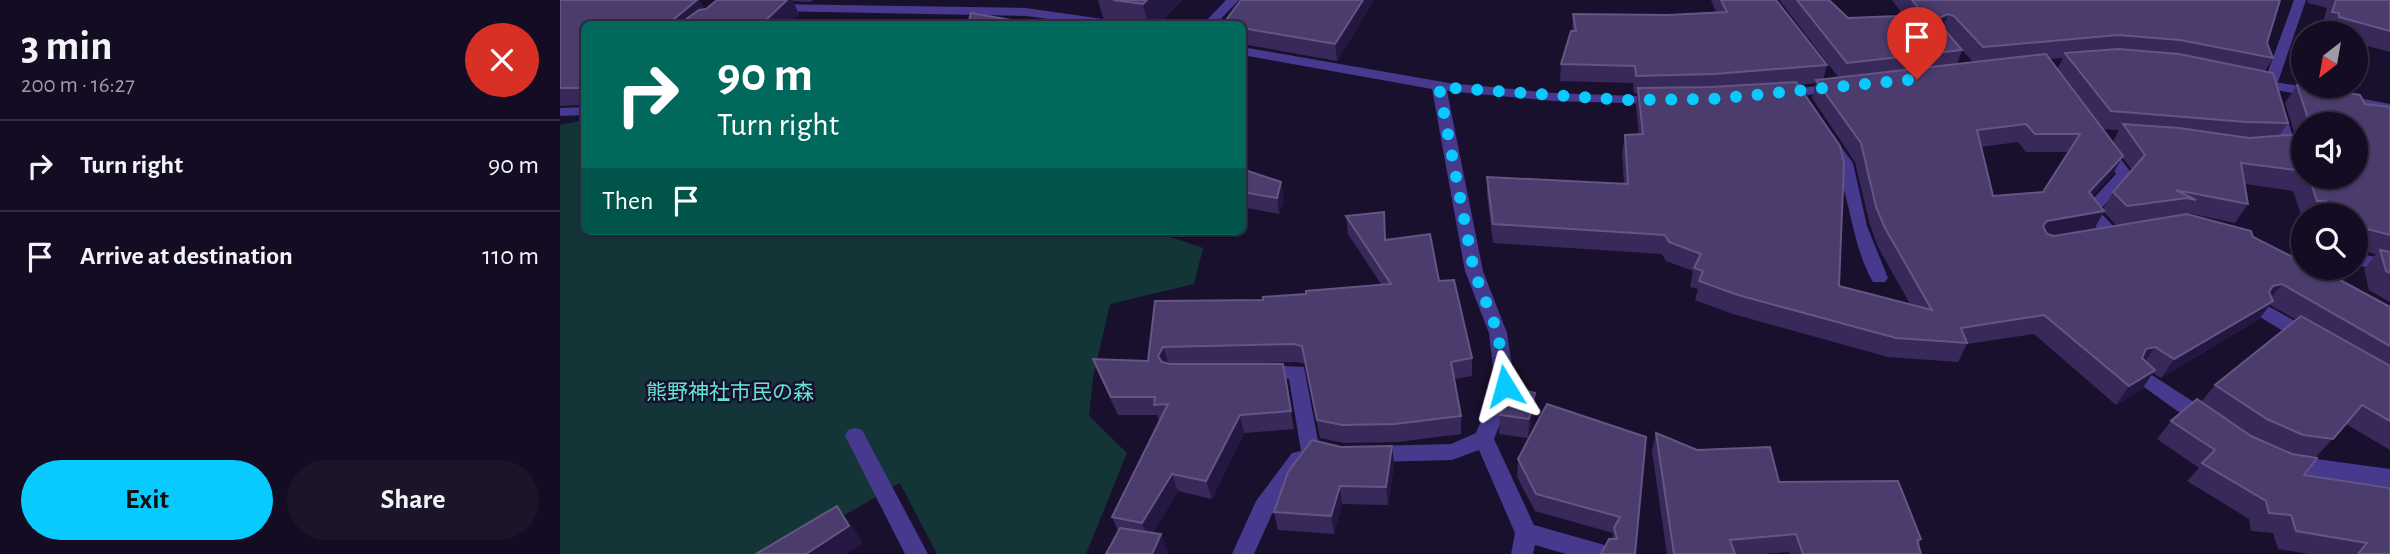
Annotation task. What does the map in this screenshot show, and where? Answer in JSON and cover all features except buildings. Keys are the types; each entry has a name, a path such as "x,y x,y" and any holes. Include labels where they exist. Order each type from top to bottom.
{"street":[{"path":"1212,21 1233,0"},
{"path":"2263,148 2288,147 2264,83 2300,0"},
{"path":"766,8 1026,12 1089,21"},
{"path":"1246,52 1439,87 1544,96 1675,100"},
{"path":"2264,83 2390,108"},
{"path":"1761,95 1797,92 1838,84"},
{"path":"1439,87 1474,271 1498,333 1505,386 1484,439 1524,543 1601,554"},
{"path":"1797,92 1811,113"},
{"path":"560,112 581,111"},
{"path":"2111,234 2090,211 2124,174 2094,132 2120,137"},
{"path":"1824,133 1845,163 1859,226 1880,278"},
{"path":"2084,239 2137,231"},
{"path":"2368,261 2390,266"},
{"path":"2266,312 2322,345"},
{"path":"1243,554 1264,508 1309,446 1297,372 1244,373"},
{"path":"2141,375 2220,430"},
{"path":"855,436 917,554"},
{"path":"1357,454 1452,453 1484,439"},
{"path":"1309,446 1332,451"},
{"path":"2273,459 2283,464 2390,478"}],"green space":[{"name":"熊野神社市民の森","path":"581,121 581,235 1165,235 1203,248 1194,284 1110,304 1093,378 1089,416 1127,453 1086,554 937,554 900,483 778,554 560,554 560,125"}],"route":[{"path":"1505,386 1498,333 1474,271 1439,87 1624,100 1713,99 1917,79"}]}
